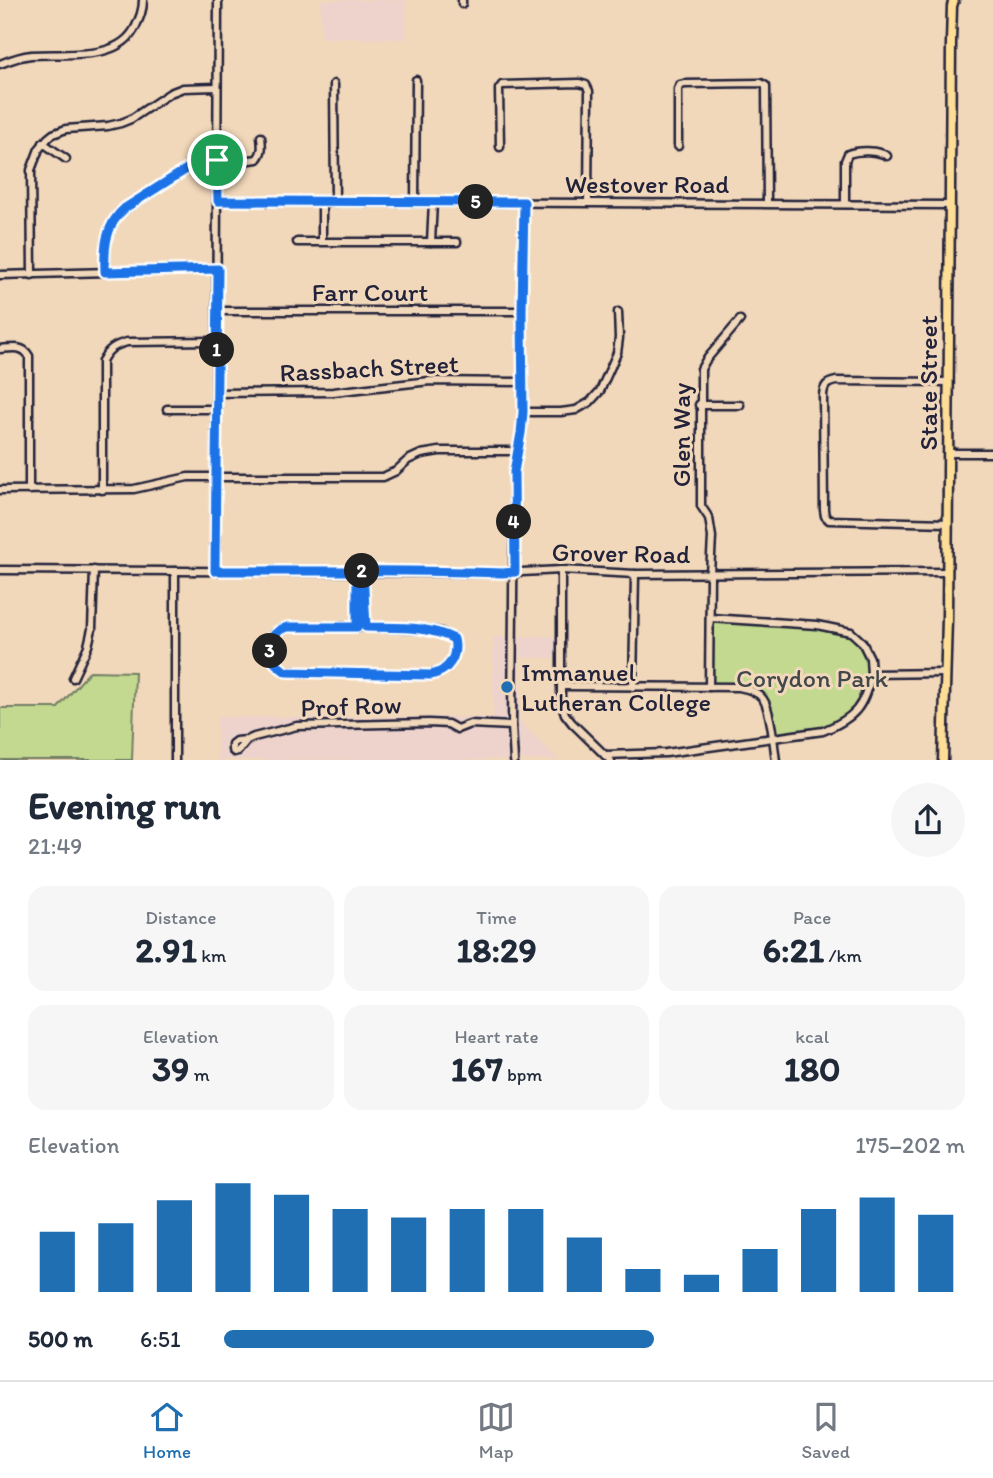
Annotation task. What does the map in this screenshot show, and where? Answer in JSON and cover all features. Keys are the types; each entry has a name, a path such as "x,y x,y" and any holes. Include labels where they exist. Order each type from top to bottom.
{"main road":[{"name":"State Street","path":"943,760 948,523 952,2"}],"street":[{"path":"0,64 30,55 81,54 113,49 133,33 143,10 143,0"},
{"path":"215,571 218,0"},
{"path":"415,202 416,80"},
{"path":"678,145 680,85 761,83 766,86 767,204"},
{"path":"334,84 335,201"},
{"path":"500,147 499,89 502,85 586,85 589,91 589,202"},
{"path":"32,275 31,170 35,156 43,144 53,134 66,129 108,126 131,119 170,93 183,88 217,87"},
{"path":"105,272 106,240 119,214 193,165 205,160 257,159 261,155 261,137"},
{"path":"43,144 66,159"},
{"path":"845,204 845,161 848,154 878,152 887,156"},
{"name":"Westover Road","path":"218,201 950,205"},
{"path":"322,241 323,201"},
{"path":"431,242 433,202"},
{"path":"513,760 514,472 523,412 524,202"},
{"path":"297,242 457,242"},
{"path":"0,275 218,269"},
{"name":"Farr Court","path":"217,311 522,312"},
{"path":"523,412 576,410 590,402 600,391 617,353 618,312"},
{"name":"Glen Way","path":"709,687 712,537 709,518 701,506 701,369 740,320"},
{"path":"102,490 102,361 106,354 117,345 127,342 217,341"},
{"path":"0,348 21,348 29,356 29,490"},
{"name":"Rassbach Street","path":"217,393 333,392 430,381 522,382"},
{"path":"948,523 830,520 825,516 823,395 828,382 836,381 949,382"},
{"path":"699,405 740,405"},
{"path":"166,409 217,409"},
{"path":"0,490 134,489 188,477 383,477 396,471 408,460 439,450 518,451"},
{"path":"948,453 993,453"},
{"name":"Grover Road","path":"0,570 561,570 635,574 947,572"},
{"path":"73,678 88,646 92,629 94,570"},
{"path":"561,570 561,702 565,714 610,760"},
{"path":"175,571 175,760"},
{"path":"357,627 360,571"},
{"path":"360,571 366,627"},
{"path":"633,687 635,574"},
{"path":"605,755 666,752 823,731 842,723 857,710 866,695 871,674 870,658 862,642 851,632 817,625 710,618"},
{"path":"357,627 441,632 454,639 456,649 449,666 431,675 286,672 273,661 270,641 279,629 357,627"},
{"path":"871,674 946,673"},
{"path":"561,686 738,687 752,690 764,700 776,760"},
{"name":"Prof Row","path":"247,740 297,726 429,723 449,724 457,729 470,724 512,726"}],"shaded area":[{"path":"321,0 406,0 406,39 321,38"},
{"name":"Immanuel Lutheran College","path":"493,636 557,636 557,658 520,658 520,722 559,760 217,760 217,717 493,717"}],"green space":[{"name":"Corydon Park","path":"710,618 817,625 851,632 862,642 870,658 871,674 857,710 823,731 773,737 767,708 752,690 709,687"},
{"path":"90,671 135,672 132,760 0,760 0,708 58,708"}],"place":[{"name":"Immanuel Lutheran College","path":"507,687"}],"route":[{"path":"217,160 205,160 193,165 125,208 111,227 104,247 105,272 218,269 215,571 363,571 366,627 429,630 441,632 454,639 456,649 453,658 449,666 439,673 286,672 273,661 270,641 279,629 288,627 357,627 357,571 363,571 397,571 502,573 515,572 514,472 523,412 524,202 218,201 217,160"}]}
